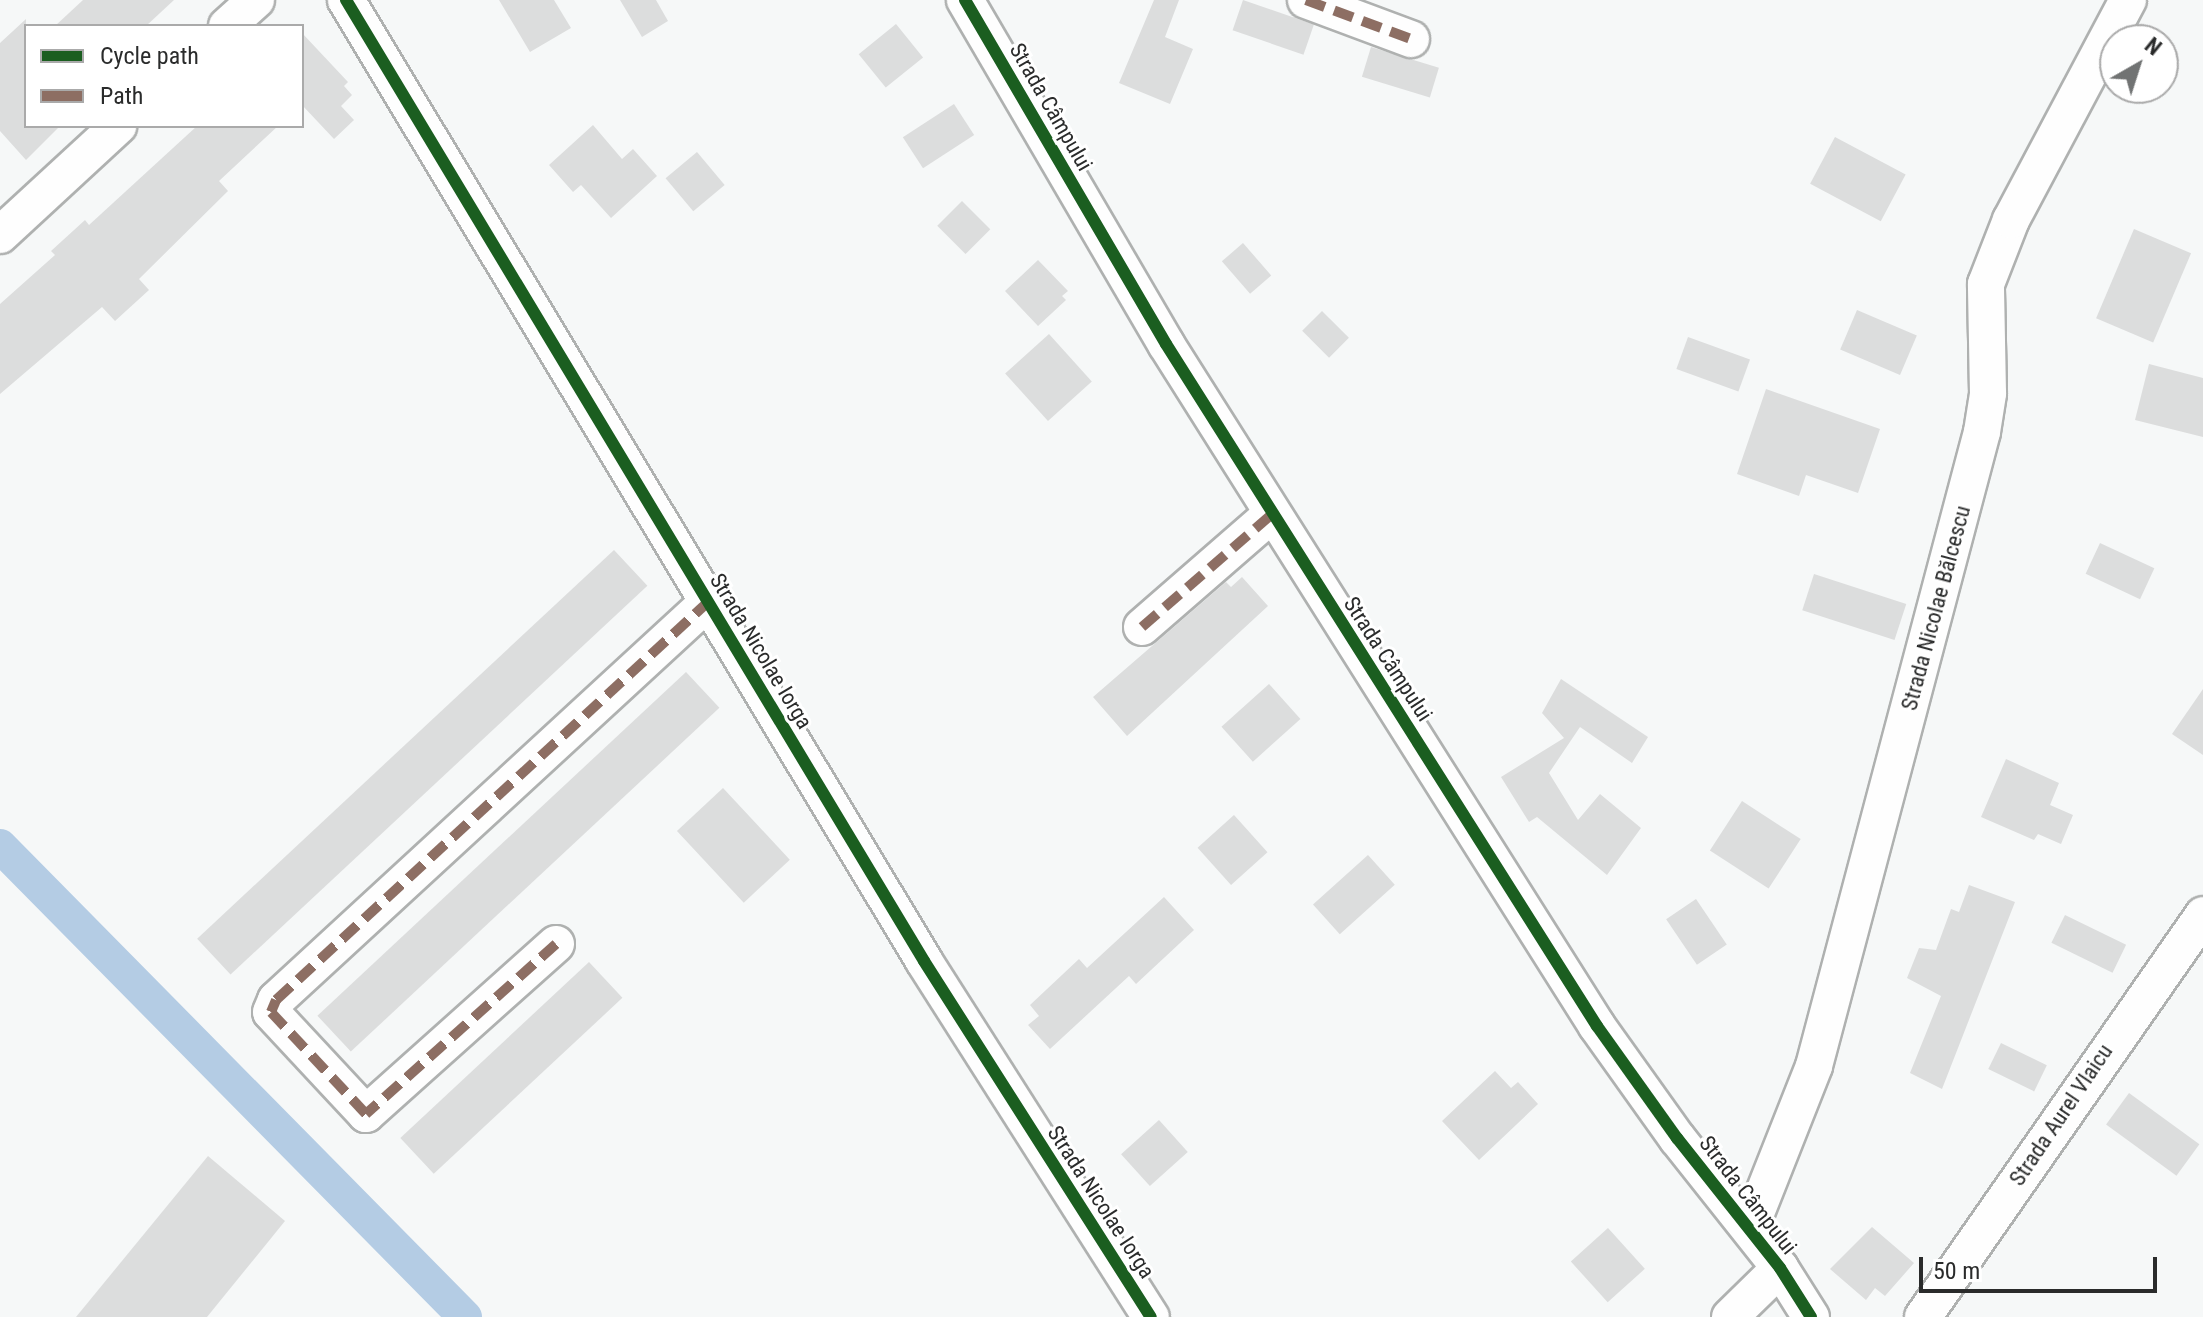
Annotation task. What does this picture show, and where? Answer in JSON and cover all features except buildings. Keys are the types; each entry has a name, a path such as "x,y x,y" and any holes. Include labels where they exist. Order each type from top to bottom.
{"street":[{"path":"229,24 256,0"},
{"name":"Strada Nicolae Iorga","path":"346,0 924,961 1151,1317"},
{"name":"Strada Câmpului","path":"965,0 1272,514 1597,1026 1677,1138 1780,1268 1811,1317"},
{"path":"1306,0 1411,39"},
{"name":"Strada Nicolae Bălcescu","path":"1750,1228 1814,1066 1982,432 1988,393 1986,284 2011,220 2128,0"},
{"path":"0,235 116,128"},
{"path":"1142,627 1272,514"},
{"path":"556,944 366,1114 271,1012 276,1000 708,602"},
{"name":"Strada Aurel Vlaicu","path":"1923,1317 2203,915"},
{"path":"1730,1317 1780,1268"}],"waterway":[{"path":"0,846 465,1317"}],"marked path":[{"path":"1306,0 1411,39"},
{"path":"1142,627 1272,514"},
{"path":"556,944 366,1114 271,1012 276,1000 708,602"}],"cycle path":[{"path":"346,0 924,961 1151,1317"},
{"path":"965,0 1166,344 1597,1026 1677,1138 1780,1268 1811,1317"}]}
